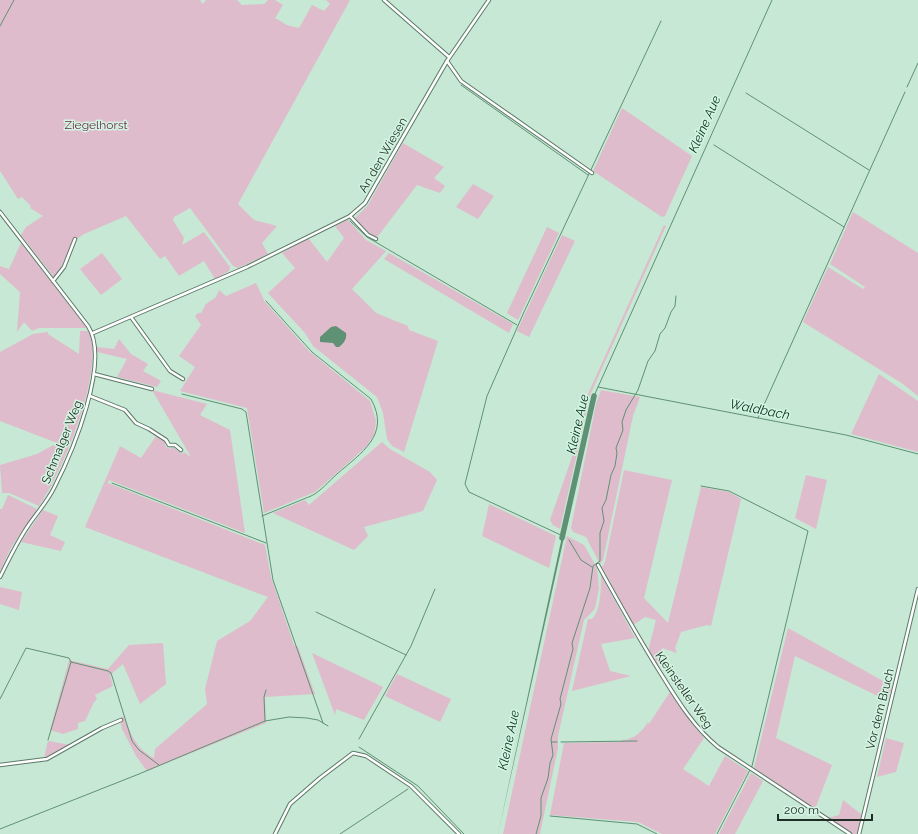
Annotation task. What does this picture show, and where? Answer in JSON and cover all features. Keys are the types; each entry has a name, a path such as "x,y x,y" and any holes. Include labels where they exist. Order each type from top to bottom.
{"street":[{"path":"384,0 449,57"},
{"name":"An den Wiesen","path":"131,317 248,267 350,216 366,204 446,61 489,0"},
{"path":"446,61 461,81 592,173"},
{"path":"0,212 92,333 131,317 170,371 184,379"},
{"path":"350,216 368,235 376,239"},
{"path":"53,281 64,267 75,239"},
{"name":"Schmalger Weg","path":"0,577 15,547 53,489 78,430 90,396 94,374 95,358 92,333"},
{"path":"94,374 152,389"},
{"name":"Schmalger Weg","path":"90,396 125,410 136,423 166,440 169,445 175,446 181,450"},
{"name":"Kleinsteller Weg","path":"598,565 637,637 694,724 703,734 718,747 850,834"},
{"name":"Vor dem Bruch","path":"859,834 918,589"},
{"path":"0,765 46,759 102,728 121,720"},
{"path":"275,834 290,804 320,778 353,753 366,756 410,785 459,834"}],"green space":[{"name":"Ziegelhorst","path":"0,0 201,0 200,1 203,4 206,0 237,0 242,5 264,4 268,0 275,0 283,5 275,18 287,25 299,28 312,5 324,11 330,4 326,0 350,0 238,204 254,220 277,226 262,243 268,254 238,268 233,266 190,208 174,217 173,220 184,238 182,245 204,232 230,267 229,271 215,279 204,261 179,276 165,256 160,259 126,216 84,234 77,239 75,237 57,276 53,276 21,235 26,227 43,216 30,208 31,206 22,197 18,199 0,171"},
{"path":"622,108 692,156 665,216 662,217 593,171"},
{"path":"403,143 444,167 434,178 445,186 440,193 417,185 378,236 374,237 356,220 356,217 368,205"},
{"path":"473,184 494,196 478,219 456,207"},
{"path":"853,212 918,253 918,396 903,384 803,322 828,267 863,289 865,287 830,264"},
{"path":"348,220 366,240 386,251 352,289 376,313 408,326 409,330 438,341 404,452 392,446 387,439 383,413 377,397 313,346 305,333 268,293 295,268 282,253 308,238 327,262 344,238 335,226"},
{"path":"664,225 666,226 590,395 560,529 553,525 550,520 577,443 588,394"},
{"path":"547,227 559,233 518,320 507,313"},
{"path":"562,235 575,241 529,337 517,331"},
{"path":"21,243 87,328 39,328 32,331 24,322 17,332 20,292 0,274 0,266 9,269"},
{"path":"102,253 122,279 101,295 80,269"},
{"path":"389,253 513,324 509,333 384,259"},
{"path":"256,283 265,302 309,351 370,401 376,421 374,435 366,447 315,492 264,513 247,408 180,391 195,367 179,356 201,325 195,316 198,313 201,313 206,304 216,297 219,290 226,296"},
{"path":"80,331 88,331 92,348 91,370 87,394 79,421 59,471 39,506 9,493 2,493 0,465 37,454 57,443 0,421 0,352 33,334 48,332 48,334 79,354"},
{"path":"119,339 131,354 148,364 143,371 161,381 157,387 117,377 127,359 97,352 97,347 114,349"},
{"path":"879,374 918,401 918,452 851,434"},
{"path":"152,390 207,404 200,415 230,430 245,533 109,480 108,483 265,545 271,577 294,645 298,647 315,694 265,697 266,723 147,771 136,756 122,729 120,719 124,716 138,746 154,758 155,749 207,704 205,689 217,641 250,621 268,597 85,527 120,446 141,458 156,436 165,442 165,446 170,449 173,447 182,454 184,452 191,457"},
{"path":"601,390 640,397 633,416 603,560 600,564 586,537 573,532 571,528 596,404"},
{"path":"382,442 390,449 430,472 437,480 423,511 364,527 368,536 354,550 273,513 305,500 309,505"},
{"path":"624,470 672,480 644,598 668,623 701,487 729,492 741,499 711,626 707,625 681,632 675,648 677,653 662,648 658,666 648,651 656,620 645,617 633,625 602,567 605,562"},
{"path":"806,475 827,480 816,529 795,518"},
{"path":"8,495 37,509 12,546 0,571 0,509 2,509"},
{"path":"489,504 556,536 549,568 482,536"},
{"path":"43,510 58,516 50,535 65,542 61,551 21,542"},
{"path":"567,536 584,545 597,568 599,588 595,609 584,620 558,736 558,748 540,834 503,834"},
{"path":"601,575 635,638 601,644 610,671 631,676 572,691 588,619 592,619 599,605"},
{"path":"0,587 22,592 19,610 0,604"},
{"path":"788,628 892,686 888,701 795,656 776,738 832,765 815,809 754,768"},
{"path":"163,643 166,684 140,704 123,664 110,675 113,686 95,695 97,699 85,721 78,723 78,729 63,734 50,730 69,660 108,669 129,645"},
{"path":"312,653 383,687 364,720 336,709 335,715"},
{"path":"397,674 451,699 440,722 385,696"},
{"path":"670,692 692,724 704,738 683,769 709,786 725,756 748,771 715,834 662,834 638,822 550,815 564,743 621,742 622,740 630,739 640,732 648,722 649,724"},
{"path":"886,738 904,743 896,772 877,777"},
{"path":"49,741 70,745 44,758"},
{"path":"751,773 763,781 735,834 719,834"},
{"path":"843,800 861,814 857,834 852,834 828,818 839,815"}],"shaded area":[{"path":"336,326 346,333 346,339 339,347 336,347 333,343 320,342 320,337 331,327"},
{"path":"563,532 565,533 498,834"}],"waterway":[{"path":"0,26 14,0"},
{"name":"Kleine Aue","path":"594,396 772,0"},
{"path":"565,537 469,492 465,484 487,396 524,312 661,21"},
{"path":"907,87 918,63"},
{"path":"461,85 588,175"},
{"path":"758,418 905,92"},
{"path":"746,93 869,170"},
{"path":"714,145 844,227"},
{"path":"350,221 367,237 517,325"},
{"path":"536,834 541,816 541,798 548,778 550,763 553,755 551,739 561,704 560,699 573,649 572,643 590,588 593,566 600,561 600,533 604,521 602,508 606,500 611,475 615,466 617,453 616,448 623,430 622,422 626,410 638,390 648,361 655,351 660,334 665,328 675,306 676,296"},
{"path":"262,516 318,492 364,451 375,433 378,423 371,399 312,352 266,301"},
{"name":"Waldbach","path":"598,387 846,435 918,454"},
{"path":"182,394 242,409 246,412 273,580 323,723"},
{"name":"Kleine Aue","path":"562,538 594,396"},
{"path":"112,483 266,543"},
{"path":"701,486 729,491 808,531 752,766 717,834"},
{"path":"569,540 581,560 592,567"},
{"path":"359,739 411,646 435,589"},
{"path":"316,612 406,655"},
{"path":"0,699 26,648 69,658 71,662 108,671 111,673 132,741 139,750 159,765"},
{"path":"48,740 71,662"},
{"path":"265,721 264,697 266,690"},
{"path":"0,829 139,774 265,721 289,717 307,718 318,720 328,726"},
{"path":"561,742 637,741"},
{"path":"552,742 557,742"},
{"path":"359,747 418,786 464,834"},
{"path":"340,834 408,789"},
{"path":"550,816 637,824 657,834"}]}
